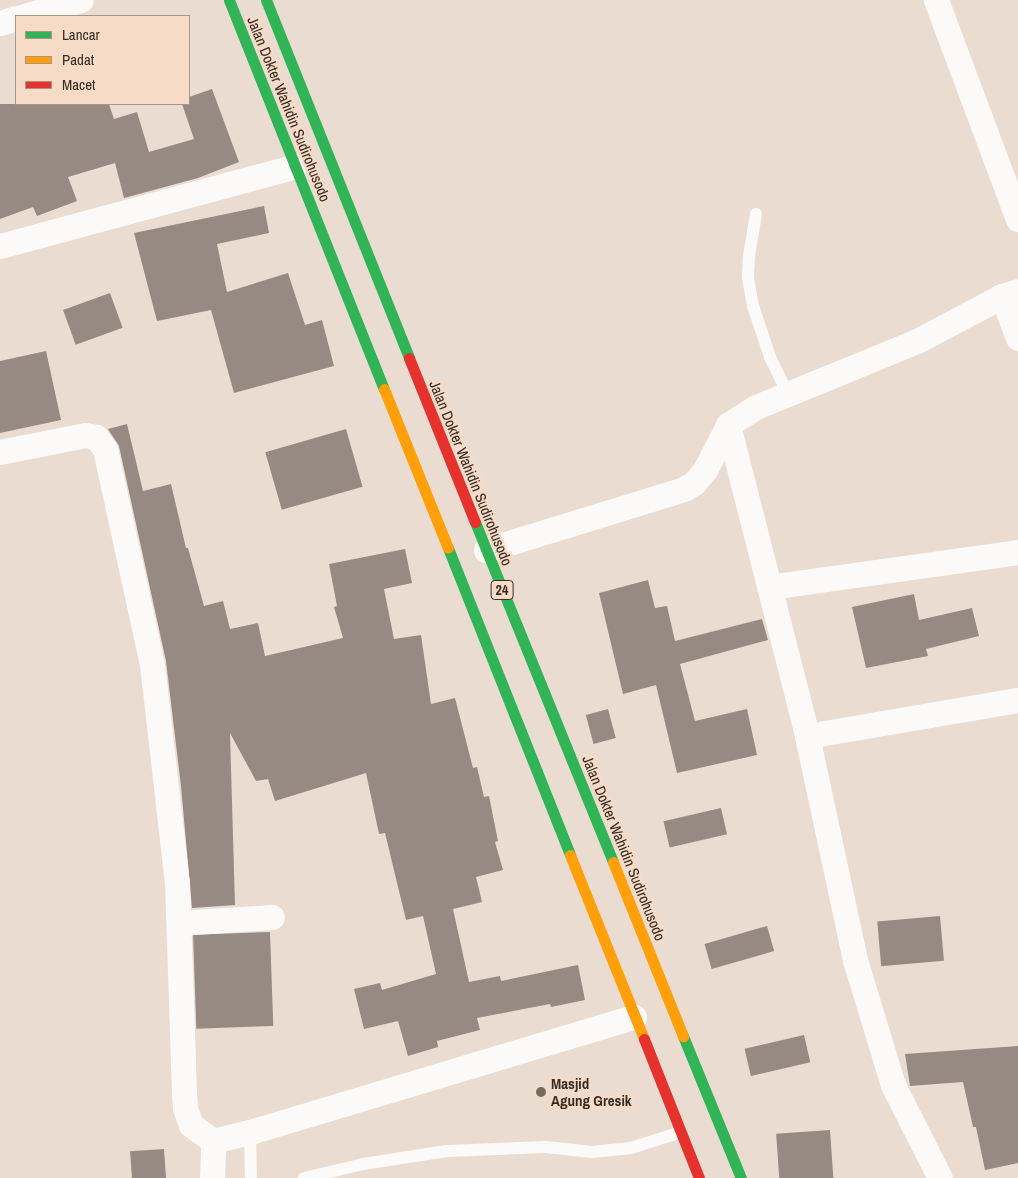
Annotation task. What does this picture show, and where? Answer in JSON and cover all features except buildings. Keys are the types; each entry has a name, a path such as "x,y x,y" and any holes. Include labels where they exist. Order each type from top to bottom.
{"highway":[{"name":"Jalan Dokter Wahidin Sudirohusodo","path":"229,0 699,1178"},
{"name":"Jalan Dokter Wahidin Sudirohusodo","path":"266,0 486,550 741,1178"}],"street":[{"path":"28,15 81,0"},
{"path":"936,0 1018,219"},
{"path":"0,23 15,18"},
{"path":"0,246 296,166"},
{"path":"486,550 684,489 694,483 705,470 728,424 756,407 917,341 1010,293 1018,338"},
{"path":"728,424 807,736 855,960 873,1026 893,1085 940,1178"},
{"path":"0,452 85,435 96,437 105,449 152,664 177,882 185,1108 191,1125 213,1141 250,1132 634,1017"},
{"path":"769,587 1018,552"},
{"path":"807,736 1018,700"},
{"path":"179,923 272,917"},
{"path":"212,1178 213,1141"}],"lane":[{"path":"756,214 749,256 748,278 753,306 770,357 788,394"},
{"path":"250,1132 251,1178"},
{"path":"304,1178 363,1164 447,1151 546,1147 592,1152 631,1148 681,1132"}],"traffic: fast":[{"path":"229,0 384,389"},
{"path":"266,0 409,358"},
{"path":"475,522 613,862"},
{"path":"448,548 570,855"},
{"path":"683,1036 741,1178"}],"traffic: slow":[{"path":"384,389 448,548"},
{"path":"570,855 644,1039"},
{"path":"613,862 683,1036"}],"traffic: jam":[{"path":"409,358 475,522"},
{"path":"644,1039 699,1178"}],"place":[{"name":"Masjid Agung Gresik","path":"541,1092"}]}
